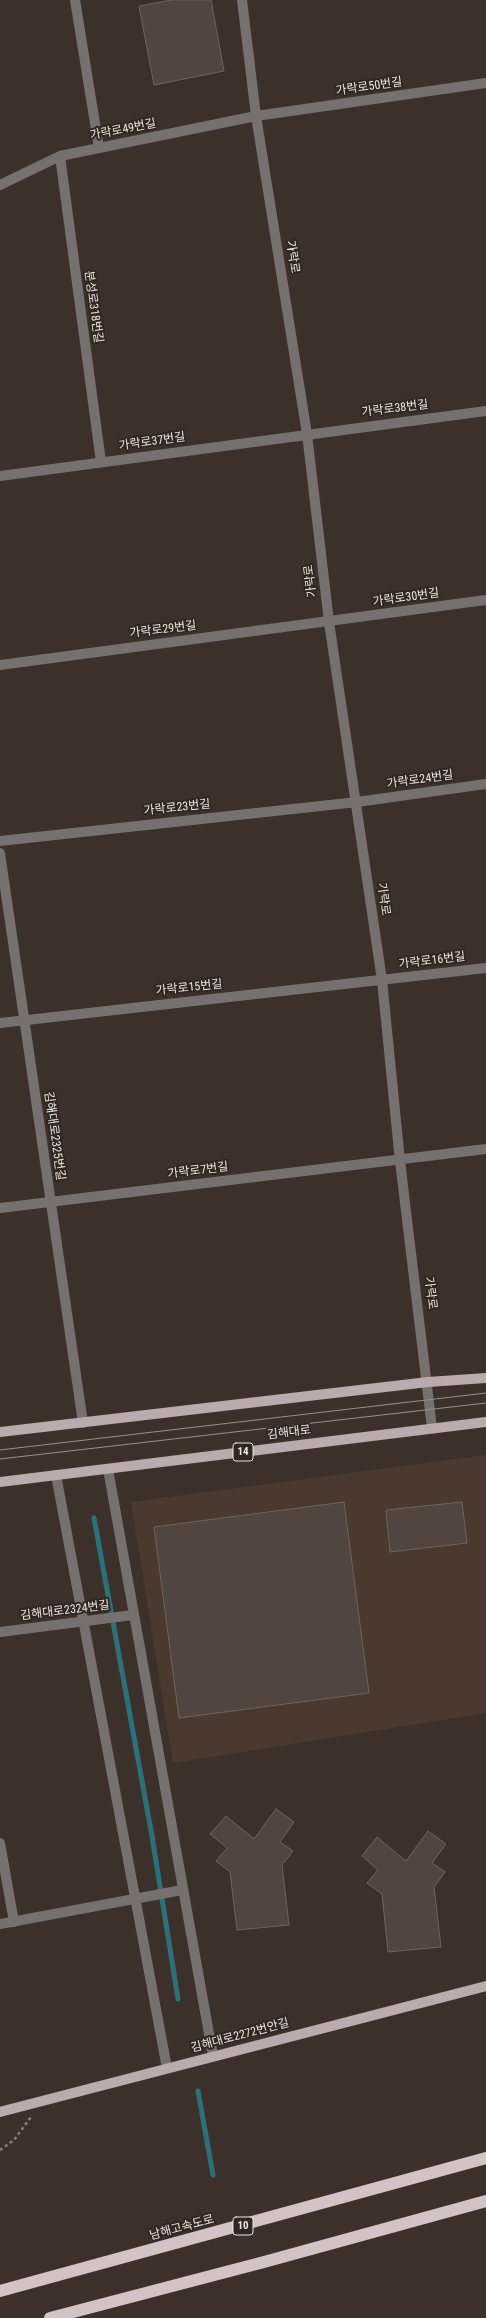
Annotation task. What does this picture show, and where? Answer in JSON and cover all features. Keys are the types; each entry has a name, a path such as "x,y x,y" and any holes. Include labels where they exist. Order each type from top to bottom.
{"highway":[{"name":"남해고속도로","path":"0,2291 486,2158"},
{"path":"50,2318 264,2262 486,2201"}],"main road":[{"path":"0,1432 428,1382 486,1378"},
{"name":"김해대로","path":"0,1482 486,1422"},
{"name":"김해대로2272번안길","path":"0,2112 486,1986"}],"street":[{"path":"75,0 100,148"},
{"name":"가락로","path":"242,0 256,116 307,434 329,622 357,802 382,980 400,1161 428,1382 432,1428"},
{"name":"가락로50번길","path":"256,116 486,84"},
{"name":"가락로49번길","path":"0,185 60,156 256,116"},
{"name":"분성로318번길","path":"60,156 101,462"},
{"name":"가락로38번길","path":"307,434 486,411"},
{"name":"가락로37번길","path":"0,476 307,434"},
{"name":"가락로30번길","path":"329,622 486,600"},
{"name":"가락로29번길","path":"0,664 329,622"},
{"name":"가락로24번길","path":"357,802 486,784"},
{"name":"가락로23번길","path":"0,841 357,802"},
{"name":"김해대로2325번길","path":"0,853 83,1423"},
{"name":"가락로16번길","path":"382,980 486,968"},
{"name":"가락로15번길","path":"0,1022 382,980"},
{"path":"400,1161 486,1149"},
{"name":"가락로7번길","path":"0,1208 400,1161"},
{"path":"108,1469 182,1890 213,2056"},
{"path":"56,1475 167,2068"},
{"name":"김해대로2324번길","path":"0,1632 133,1615"},
{"path":"0,1843 14,1922"},
{"path":"0,1924 136,1900 182,1890"}],"path":[{"path":"0,2150 14,2140 44,2100"}],"shaded area":[{"path":"486,1455 486,1713 173,1763 131,1502"}],"building":[{"path":"172,0 211,0 224,71 154,85 139,6"},
{"path":"344,1502 369,1693 179,1718 154,1527"},
{"path":"462,1502 467,1543 390,1552 386,1510"},
{"path":"276,1809 294,1822 280,1842 293,1851 282,1865 289,1925 237,1930 230,1872 216,1861 227,1848 210,1834 226,1816 254,1839"},
{"path":"428,1831 446,1844 432,1863 445,1872 434,1887 441,1947 388,1952 382,1894 367,1883 378,1870 362,1856 377,1837 406,1861"}],"waterway":[{"path":"94,1518 152,1836 178,1999"},
{"path":"198,2091 213,2175"}],"tram line":[{"path":"0,1450 486,1393"},
{"path":"0,1459 486,1403"}]}
